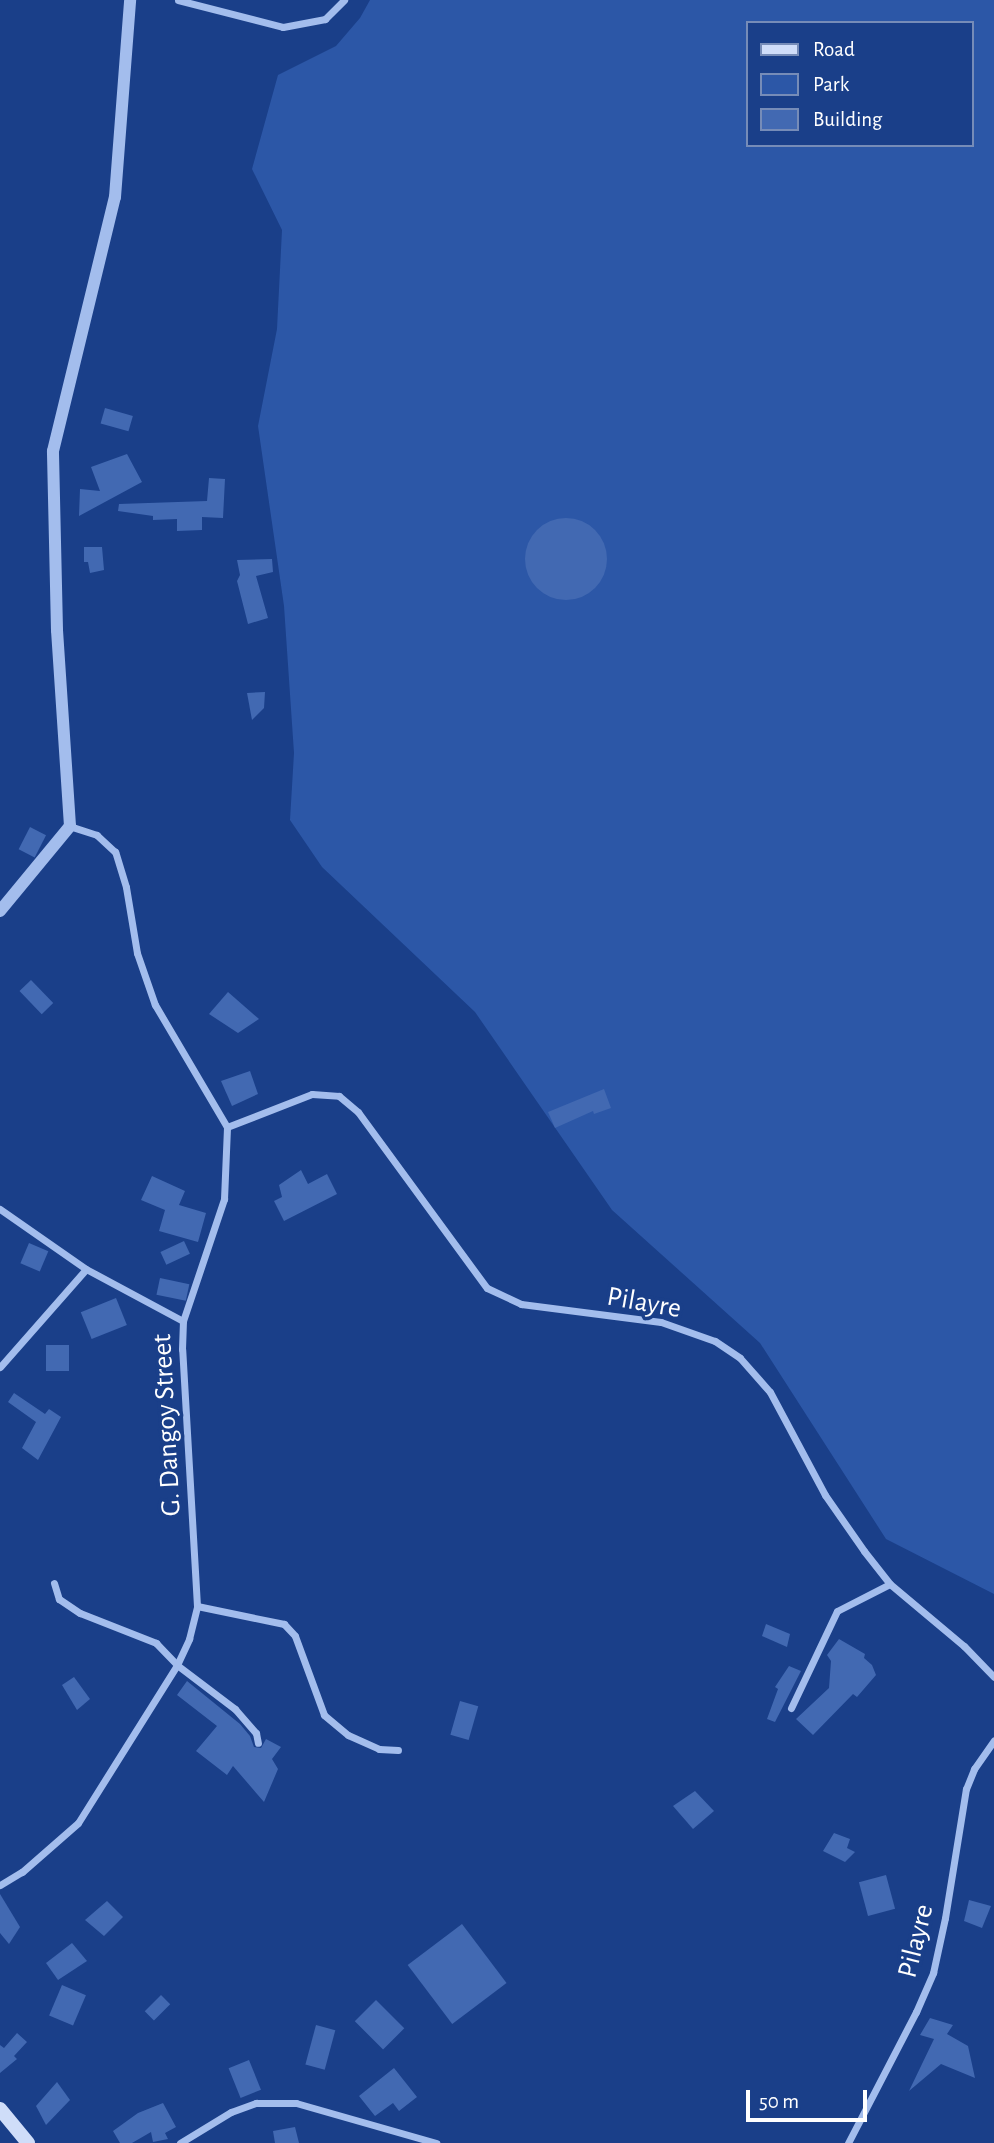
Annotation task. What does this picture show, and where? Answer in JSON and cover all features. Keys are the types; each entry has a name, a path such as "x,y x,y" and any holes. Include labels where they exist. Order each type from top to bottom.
{"main road":[{"path":"0,2109 28,2143"}],"street":[{"path":"0,911 70,825 57,630 53,452 115,197 130,0"},
{"path":"178,0 283,27 325,19 344,0"},
{"path":"70,825 97,835 115,852 126,887 137,953 155,1004 226,1127"},
{"name":"Pilayre","path":"226,1127 312,1094 339,1096 358,1112 487,1289 521,1304 660,1322 715,1340 740,1358 770,1392 825,1495 890,1584 964,1646 994,1677"},
{"name":"G. Dangoy Street","path":"0,1885 22,1872 78,1823 177,1665 189,1639 197,1606 182,1349 183,1321 224,1199 226,1127"},
{"path":"0,1209 86,1269 183,1321"},
{"path":"0,1367 86,1269"},
{"path":"54,1583 59,1599 67,1605 156,1643 177,1665 235,1709 256,1732 257,1743"},
{"path":"791,1708 837,1611 849,1602 890,1584"},
{"path":"197,1606 284,1624 295,1636 324,1715 348,1735 379,1749 398,1750"},
{"name":"Pilayre","path":"848,2143 916,2012 933,1973 945,1918 966,1788 974,1769 994,1741"},
{"path":"180,2143 231,2112 256,2104 296,2104 436,2143"}],"green space":[{"path":"370,0 994,0 994,1594 886,1539 760,1343 612,1210 475,1012 322,867 290,820 294,753 284,606 258,426 277,329 282,230 252,169 278,75 336,46 360,18"}],"building":[{"path":"105,408 133,416 128,431 101,423"},
{"path":"127,454 142,482 79,516 80,489 100,491 91,467"},
{"path":"209,478 225,479 223,518 202,517 202,530 177,531 177,519 153,520 153,516 118,511 119,504 207,501"},
{"path":"566,518 582,521 595,530 604,543 607,559 604,575 595,588 582,597 566,600 550,597 537,588 528,575 525,559 528,543 537,530 550,521"},
{"path":"84,547 102,547 104,570 90,573 88,562 84,562"},
{"path":"272,559 273,572 256,576 268,618 248,624 237,581 240,575 237,560"},
{"path":"265,692 264,708 252,720 247,693"},
{"path":"30,827 46,835 35,857 19,849"},
{"path":"31,980 53,1003 42,1014 19,991"},
{"path":"228,992 259,1019 238,1033 209,1014"},
{"path":"250,1071 258,1094 232,1106 221,1081"},
{"path":"604,1089 611,1108 594,1114 593,1111 555,1128 548,1112"},
{"path":"301,1170 308,1184 327,1174 337,1194 284,1221 274,1201 282,1197 279,1185"},
{"path":"152,1176 185,1191 179,1205 206,1213 198,1242 159,1231 165,1210 141,1200"},
{"path":"184,1241 190,1254 166,1265 160,1252"},
{"path":"29,1243 48,1251 40,1271 20,1263"},
{"path":"160,1278 189,1284 186,1301 156,1295"},
{"path":"116,1298 127,1325 92,1339 81,1312"},
{"path":"46,1345 69,1345 69,1371 46,1371"},
{"path":"14,1393 45,1414 49,1409 61,1417 38,1460 22,1448 36,1422 8,1402"},
{"path":"766,1624 790,1634 787,1647 762,1636"},
{"path":"839,1639 865,1654 864,1658 872,1665 876,1675 857,1697 853,1694 813,1735 796,1719 829,1688 831,1661 827,1655"},
{"path":"789,1666 801,1671 775,1722 767,1719 778,1689 775,1687"},
{"path":"74,1677 90,1699 77,1710 62,1685"},
{"path":"187,1681 240,1724 250,1736 254,1747 261,1748 266,1739 281,1747 272,1759 278,1769 264,1802 233,1766 227,1775 196,1751 217,1726 177,1695"},
{"path":"460,1701 478,1706 469,1740 450,1735"},
{"path":"695,1791 714,1811 693,1829 673,1806"},
{"path":"834,1833 850,1839 847,1848 855,1852 845,1862 823,1851"},
{"path":"886,1875 895,1909 868,1916 859,1882"},
{"path":"0,1894 20,1927 9,1944 0,1933"},
{"path":"969,1900 991,1906 982,1928 964,1921"},
{"path":"107,1901 123,1917 104,1936 85,1920"},
{"path":"462,1924 507,1983 452,2024 408,1965"},
{"path":"72,1943 87,1961 58,1980 46,1963"},
{"path":"62,1985 86,1995 73,2026 49,2015"},
{"path":"161,1995 170,2004 154,2020 145,2011"},
{"path":"376,2000 404,2028 383,2049 355,2021"},
{"path":"930,2018 953,2025 947,2034 968,2046 975,2078 941,2064 909,2091 934,2039 920,2035"},
{"path":"316,2025 335,2030 325,2070 305,2065"},
{"path":"17,2033 27,2042 14,2056 17,2059 0,2073 0,2045 4,2048"},
{"path":"249,2060 261,2090 241,2098 229,2068"},
{"path":"394,2068 417,2097 399,2111 393,2103 375,2116 359,2096"},
{"path":"57,2082 70,2100 46,2125 36,2106"},
{"path":"163,2103 176,2127 165,2133 168,2139 153,2142 151,2132 132,2143 120,2143 113,2131 138,2113"},
{"path":"295,2127 299,2143 275,2143 273,2131"}]}
